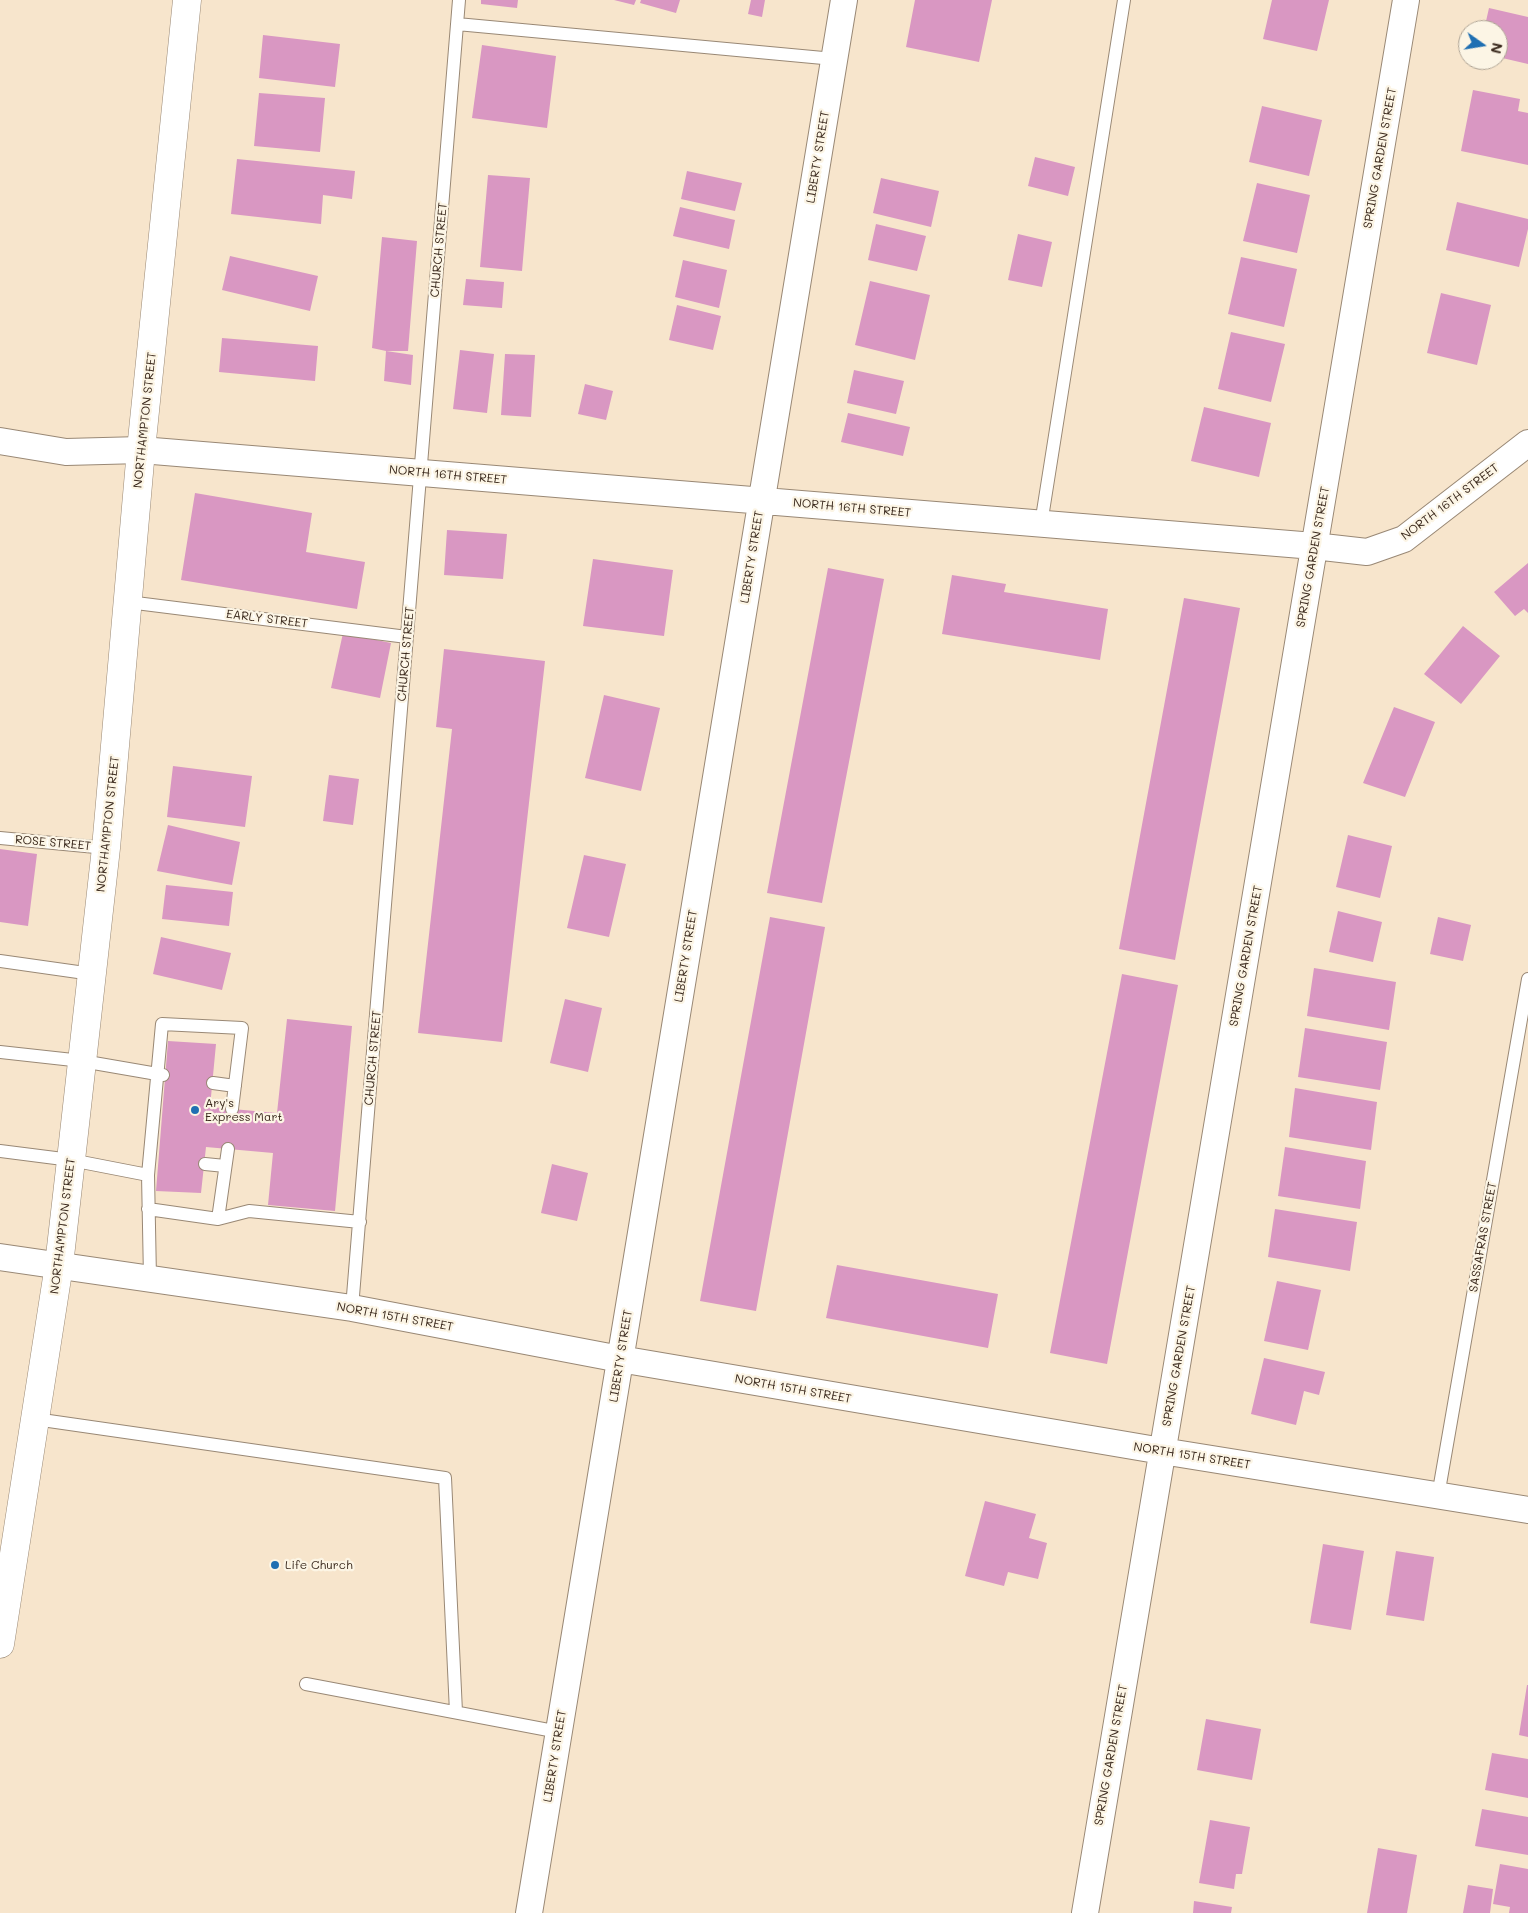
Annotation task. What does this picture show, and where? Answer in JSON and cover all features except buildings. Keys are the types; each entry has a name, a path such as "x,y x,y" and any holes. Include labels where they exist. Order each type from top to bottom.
{"main road":[{"name":"NORTHAMPTON STREET","path":"0,1644 59,1265 71,1160 106,848 141,450 187,0"}],"street":[{"name":"LIBERTY STREET","path":"529,1913 844,0"},
{"name":"SPRING GARDEN STREET","path":"1085,1913 1406,0"},
{"name":"NORTH 16TH STREET","path":"0,441 66,452 141,450 1314,546 1367,552 1404,539 1528,443"},
{"name":"NORTH 15TH STREET","path":"0,1256 352,1308 620,1359 1162,1451 1528,1510"}],"lane":[{"name":"CHURCH STREET","path":"352,1308 459,0"},
{"path":"1041,524 1124,0"},
{"path":"457,24 834,59"},
{"name":"EARLY STREET","path":"128,602 407,637"},
{"name":"ROSE STREET","path":"0,838 106,848"},
{"path":"0,961 92,974"},
{"name":"SASSAFRAS STREET","path":"1438,1496 1528,979"},
{"path":"150,1278 148,1174 154,1160 161,1075 162,1024 242,1028 232,1109"},
{"path":"0,1052 82,1061 161,1075"},
{"path":"213,1083 235,1086"},
{"path":"218,1219 228,1149"},
{"path":"0,1152 71,1160 148,1174"},
{"path":"205,1164 225,1166"},
{"path":"148,1209 218,1219 249,1212 360,1222"},
{"path":"35,1419 445,1478 456,1712"},
{"path":"306,1684 559,1732"}],"place":[{"name":"Ary's Express Mart","path":"195,1110"},
{"name":"Life Church","path":"275,1565"}]}
